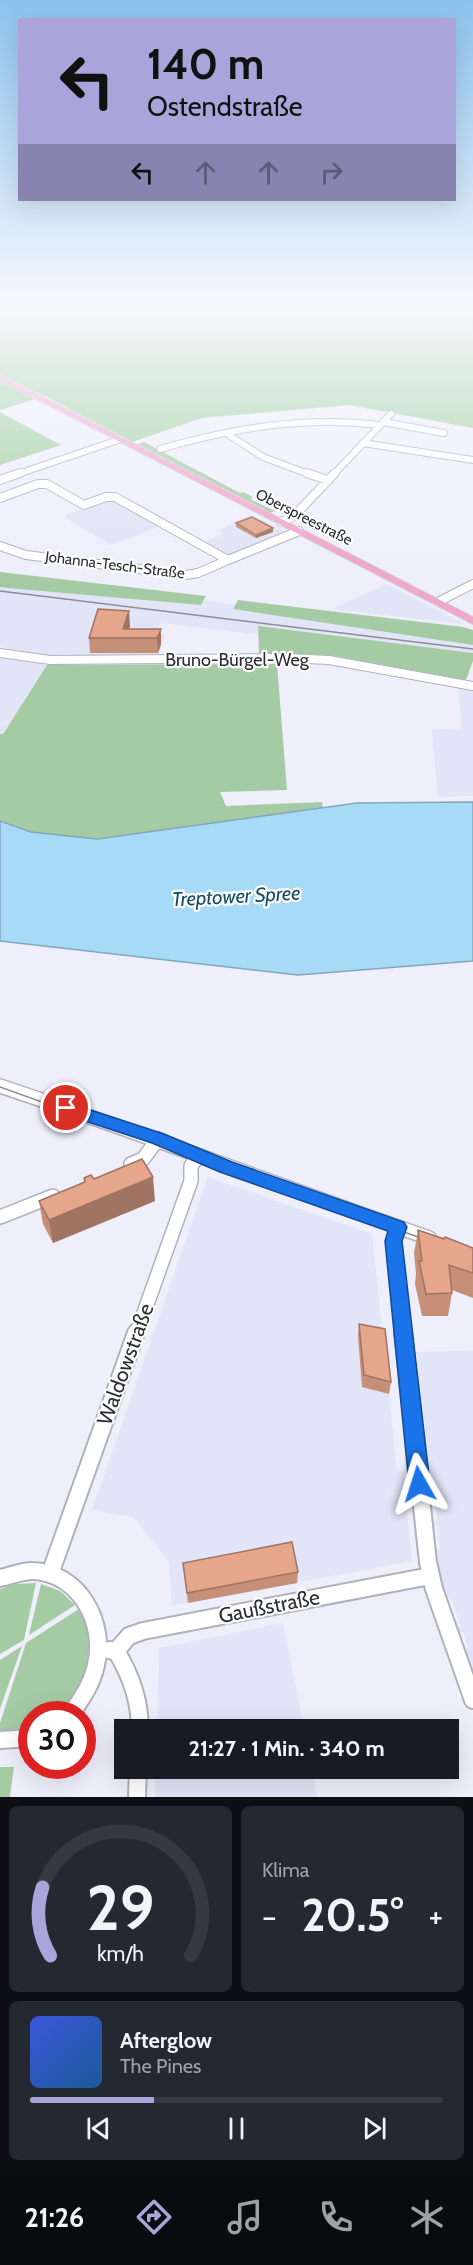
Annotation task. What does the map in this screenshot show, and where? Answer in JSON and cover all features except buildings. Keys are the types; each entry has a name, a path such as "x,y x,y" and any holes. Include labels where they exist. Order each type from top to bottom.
{"main road":[{"name":"Oberspreestraße","path":"21,388 473,621"}],"street":[{"path":"281,522 294,516 391,414"},
{"path":"160,448 204,436 265,426 309,422 350,421 444,433"},
{"path":"230,432 229,435 235,440 260,455 327,480"},
{"path":"0,480 121,439"},
{"path":"363,443 473,460"},
{"name":"Johanna-Tesch-Straße","path":"0,498 38,484 47,484 84,505 106,497 115,497 228,560"},
{"name":"Johanna-Tesch-Straße","path":"0,546 26,555 186,575 198,573 299,531"},
{"path":"438,602 473,585"},
{"name":"Bruno-Bürgel-Weg","path":"0,653 50,660 285,658 329,660 473,686"},
{"path":"0,1086 158,1139 198,1156 444,1243"},
{"path":"120,1169 143,1159 158,1139"},
{"name":"Waldowstraße","path":"50,1574 191,1181 191,1166 198,1156"},
{"path":"0,1217 64,1191"},
{"path":"398,1227 393,1241 430,1575 473,1701"},
{"path":"0,1578 24,1571 50,1574 69,1583 87,1601 108,1649 127,1668 135,1693 139,1719"},
{"name":"Gaußstraße","path":"108,1649 129,1636 143,1631 430,1575"},
{"path":"82,1701 87,1695 108,1649"},
{"path":"0,1740 18,1739"},
{"path":"137,1797 138,1779"}],"shaded area":[{"path":"112,498 160,526 111,545 63,516"},
{"path":"250,514 286,532 233,554 224,554 203,542 223,534 218,531"},
{"path":"387,584 464,624 332,609"},
{"path":"0,587 201,605 204,601 235,605 233,609 473,645 473,653 258,626 258,633 247,633 160,623 154,633 165,635 158,655 45,655 0,647"},
{"path":"0,658 47,665 2,734 0,734"},
{"path":"458,688 473,691 473,796 438,797 432,729 462,730"},
{"path":"208,1177 372,1234 397,1471 403,1471 412,1561 172,1606 169,1562 134,1517 92,1510"},
{"path":"473,1351 473,1674 465,1650 469,1648 463,1632 459,1633 457,1628 461,1626 451,1598 447,1599 437,1564 435,1550 440,1550 437,1525 432,1525 432,1520 437,1520 434,1496 429,1496 429,1492 433,1491 430,1468 426,1468 425,1464 430,1463 427,1438 422,1438 422,1434 426,1433 423,1409 419,1409 417,1391 421,1390 418,1367 414,1367 414,1363 418,1363 416,1352"},
{"path":"283,1623 302,1719 157,1719 159,1648"},
{"path":"156,1779 314,1779 317,1797 155,1797"}],"green space":[{"path":"0,388 473,388 473,428 349,405 202,418 132,442 45,396 0,410"},
{"path":"0,412 61,445 0,465"},
{"path":"144,442 240,493 243,492 253,497 250,499 275,511 270,513 137,444"},
{"path":"0,572 206,596 201,605 7,588 0,587"},
{"path":"238,600 463,627 473,630 473,645 233,609"},
{"path":"258,626 473,653 473,661 466,680 329,655 259,654"},
{"path":"277,664 287,790 220,792 226,806 322,802 323,808 97,839 31,832 0,821 0,734 3,734 47,665"},
{"path":"36,1583 24,1640 0,1654 0,1589 16,1584"},
{"path":"41,1584 60,1591 75,1605 29,1635"},
{"path":"79,1609 89,1636 90,1650 84,1678 71,1701 18,1701 18,1731 0,1732 0,1723 26,1643"},
{"path":"22,1646 0,1709 0,1660"},
{"path":"0,1767 14,1767 10,1797 0,1797"}],"water":[{"name":"Treptower Spree","path":"473,802 473,961 298,975 0,941 0,821 31,832 97,839 357,803"}],"tram line":[{"path":"0,591 473,649"},
{"path":"0,1087 432,1242"}],"route":[{"path":"66,1108 158,1139 226,1167 398,1227 393,1241 419,1484"}]}
